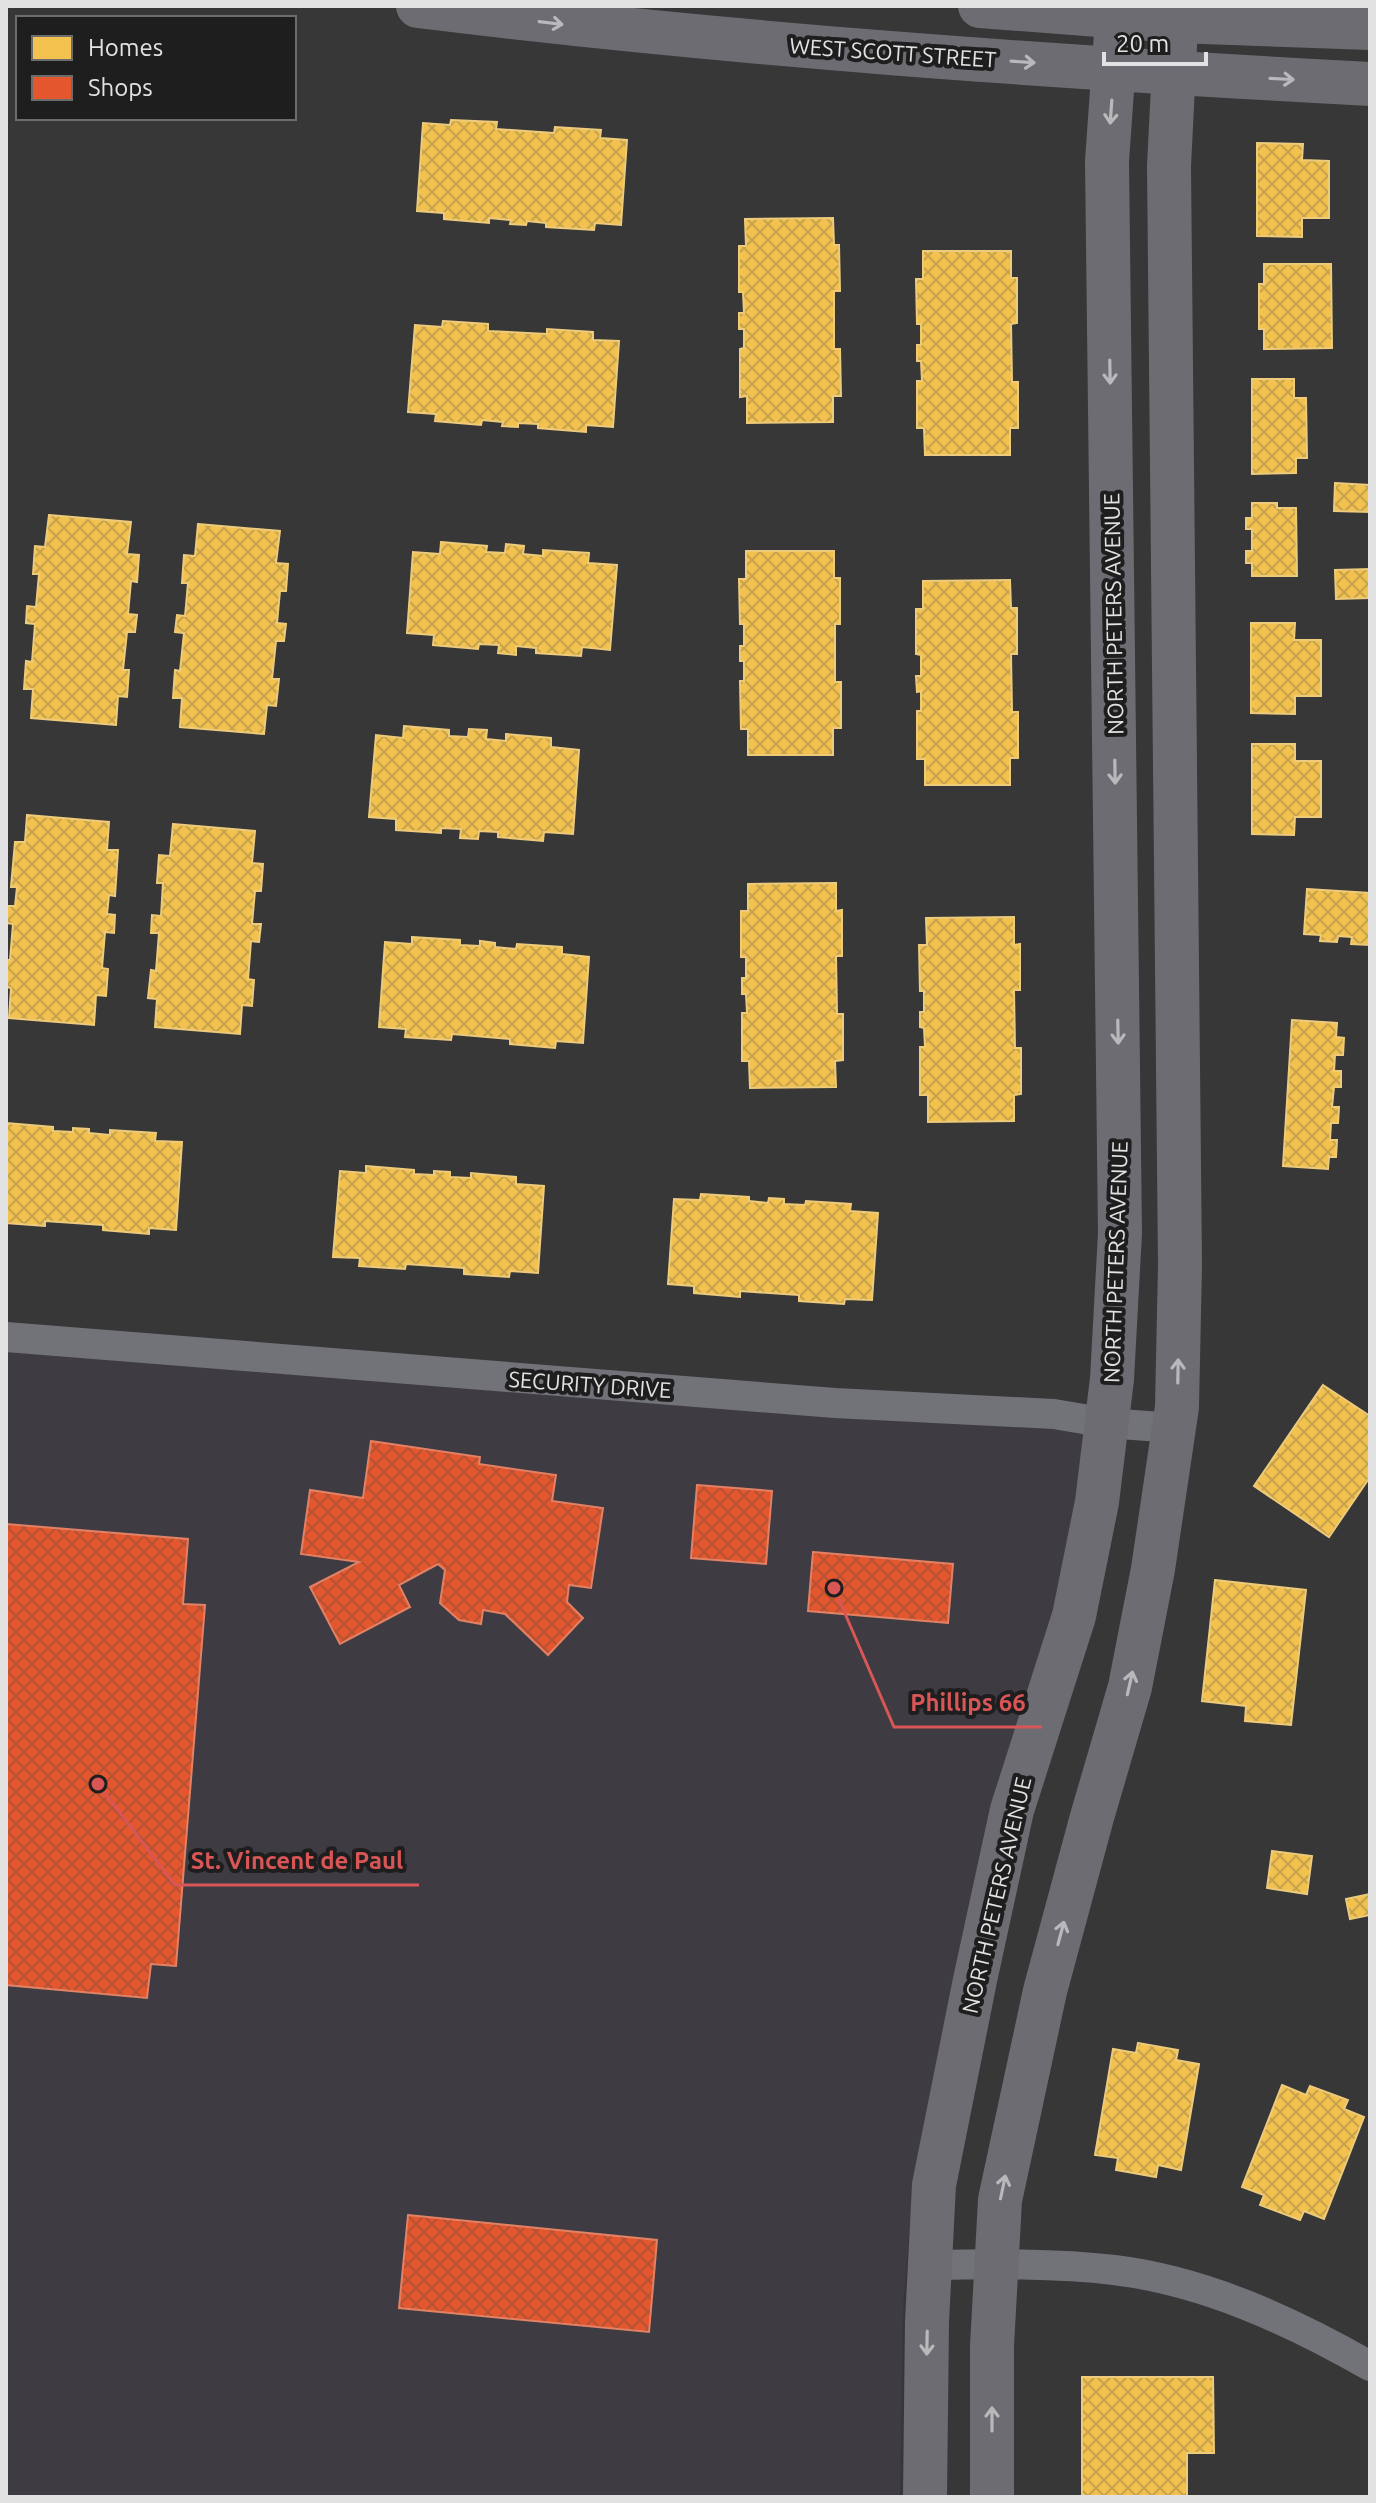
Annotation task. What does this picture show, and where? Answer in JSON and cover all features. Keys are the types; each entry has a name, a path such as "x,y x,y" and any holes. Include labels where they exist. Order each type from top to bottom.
{"main road":[{"name":"WEST SCOTT STREET","path":"418,6 571,25 836,48 1174,74 1370,84"},
{"path":"980,6 1177,13 1360,28"},
{"path":"1309,6 1360,28"},
{"name":"NORTH PETERS AVENUE","path":"925,2497 927,2322 934,2185 1012,1810 1074,1616 1097,1502 1112,1379 1120,1233 1107,161 1118,11"},
{"path":"992,2497 992,2346 1000,2200 1045,1991 1130,1687 1153,1569 1177,1407 1180,1265 1169,166 1177,13"}],"street":[{"name":"SECURITY DRIVE","path":"6,1337 835,1403 1054,1414 1107,1423 1174,1428"},
{"path":"930,2265 997,2264 1113,2270 1196,2288 1293,2324 1370,2366"}],"shaded area":[{"path":"6,1337 1107,1423 913,2184 903,2308 900,2497 6,2497"}],"building: Homes":[{"path":"451,120 497,122 496,129 554,133 555,127 601,130 600,138 627,140 621,225 595,223 594,230 546,227 546,223 527,221 526,225 510,224 511,220 489,218 489,223 444,219 444,213 417,211 423,123 450,125"},
{"path":"1257,143 1303,144 1302,160 1329,161 1329,218 1302,218 1302,237 1257,236"},
{"path":"833,218 834,245 839,245 840,291 834,291 834,349 840,349 841,396 833,396 833,422 747,423 747,396 740,397 740,349 744,348 744,329 739,329 739,313 744,313 743,292 739,292 739,246 746,246 745,219"},
{"path":"923,251 1011,251 1011,278 1017,278 1017,323 1011,324 1012,382 1018,382 1018,428 1010,428 1010,455 925,455 924,428 917,428 917,381 922,381 921,361 917,361 921,324 917,324 916,279 923,279"},
{"path":"1264,264 1331,264 1332,348 1264,349 1264,329 1259,329 1259,284 1264,284"},
{"path":"443,321 488,324 488,331 547,334 547,329 593,332 593,340 619,341 613,427 586,425 586,432 538,428 538,424 502,426 503,422 482,420 481,425 435,421 436,414 408,412 415,325 442,327"},
{"path":"1252,379 1294,379 1294,398 1306,398 1307,458 1296,458 1296,473 1252,474"},
{"path":"1335,483 1370,485 1370,512 1334,511"},
{"path":"1252,503 1277,503 1277,508 1296,508 1297,576 1252,576 1252,563 1246,563 1246,551 1252,551 1252,529 1246,529 1246,518 1252,518"},
{"path":"49,515 131,522 127,554 139,555 137,582 131,581 128,614 137,615 135,632 127,632 123,670 129,670 127,697 118,696 116,725 31,718 33,689 24,689 26,661 32,662 35,624 26,623 27,606 36,607 39,574 33,574 35,546 45,547"},
{"path":"198,524 280,531 276,563 288,564 286,591 280,591 277,623 286,624 284,641 276,641 272,679 279,679 276,706 267,705 264,734 180,727 182,698 173,698 175,670 180,671 184,633 175,632 177,615 185,616 188,583 182,583 184,555 195,556"},
{"path":"441,542 487,546 486,552 505,553 506,544 524,546 523,554 543,556 543,550 589,553 588,563 617,565 610,650 582,647 581,656 536,653 536,648 516,646 516,655 498,653 499,645 479,644 478,649 433,645 434,635 407,633 413,552 440,554"},
{"path":"746,551 834,551 834,578 840,578 840,624 835,624 835,682 841,682 841,728 833,728 833,755 748,755 748,729 741,729 740,681 744,681 744,661 740,661 740,646 744,646 744,624 740,624 739,579 746,579"},
{"path":"1370,569 1370,598 1336,599 1335,570"},
{"path":"1010,580 1011,608 1017,608 1017,654 1011,654 1012,712 1018,712 1018,758 1010,758 1010,785 925,785 925,759 917,759 917,711 921,711 921,691 917,692 916,676 921,676 921,655 916,654 916,609 923,609 923,581"},
{"path":"1251,623 1295,623 1294,640 1321,640 1321,696 1295,696 1295,714 1251,713"},
{"path":"404,726 449,730 449,736 468,737 469,729 487,730 486,739 506,741 506,734 551,738 551,747 579,750 573,834 544,832 543,841 498,837 498,832 479,831 478,839 460,838 461,829 441,828 441,833 396,830 396,819 369,817 376,735 403,738"},
{"path":"1252,744 1295,744 1295,761 1321,761 1321,817 1295,817 1294,835 1252,834"},
{"path":"27,815 109,822 107,850 118,850 115,896 109,895 107,914 115,915 114,933 105,932 102,968 108,969 106,996 96,995 94,1025 9,1018 11,988 6,987 6,960 10,960 13,924 6,923 6,906 15,906 17,887 11,887 15,842 25,842"},
{"path":"173,824 255,831 252,863 263,864 261,891 255,891 252,924 261,924 259,942 251,941 248,979 254,980 252,1006 242,1005 240,1034 155,1027 157,999 148,998 151,970 156,971 159,933 151,933 152,915 161,916 163,883 157,883 159,855 170,856"},
{"path":"836,883 836,911 842,910 842,956 836,956 837,1014 843,1014 843,1060 835,1061 836,1087 750,1088 749,1061 742,1061 742,1013 747,1013 746,994 742,994 746,957 741,957 741,911 748,911 748,884"},
{"path":"1307,889 1370,893 1370,945 1351,944 1352,937 1338,936 1337,942 1320,941 1321,935 1304,934"},
{"path":"1014,917 1014,945 1020,944 1020,990 1014,990 1015,1048 1021,1048 1021,1094 1014,1095 1014,1121 928,1122 928,1095 920,1095 920,1047 925,1047 924,1028 920,1027 924,991 920,991 919,945 927,945 926,918"},
{"path":"412,937 460,940 460,945 480,946 480,941 495,943 495,947 516,949 517,944 562,947 562,954 589,957 583,1043 556,1041 555,1048 510,1044 510,1039 452,1034 451,1040 405,1037 406,1029 379,1027 385,942 412,944"},
{"path":"1292,1020 1337,1023 1336,1037 1344,1038 1343,1055 1335,1055 1334,1071 1341,1071 1341,1087 1334,1087 1332,1107 1339,1107 1338,1123 1331,1123 1330,1140 1337,1140 1336,1157 1329,1157 1328,1169 1283,1166"},
{"path":"6,1123 53,1127 53,1131 89,1129 89,1133 110,1135 110,1130 156,1133 155,1141 182,1142 176,1230 149,1228 149,1234 103,1230 103,1225 45,1221 45,1226 6,1223"},
{"path":"366,1166 414,1170 414,1174 450,1172 450,1177 471,1178 471,1173 516,1177 516,1184 544,1186 538,1273 510,1271 509,1277 464,1274 464,1268 406,1264 405,1269 359,1266 360,1258 333,1257 340,1171 366,1173"},
{"path":"701,1194 749,1197 749,1201 768,1203 769,1198 784,1199 784,1204 805,1205 806,1201 851,1204 850,1211 878,1213 872,1300 845,1299 844,1304 799,1301 799,1295 740,1291 740,1297 694,1293 694,1286 668,1284 674,1199 700,1200"},
{"path":"1323,1385 1370,1416 1370,1477 1329,1537 1254,1486"},
{"path":"1215,1580 1306,1590 1291,1725 1245,1721 1246,1706 1202,1701"},
{"path":"1272,1851 1312,1856 1307,1894 1267,1888"},
{"path":"1370,1894 1370,1915 1350,1919 1346,1899"},
{"path":"1138,2043 1178,2050 1176,2060 1199,2064 1181,2170 1158,2165 1156,2177 1116,2170 1118,2158 1095,2155 1113,2049 1136,2053"},
{"path":"1282,2085 1306,2095 1310,2086 1348,2100 1344,2109 1364,2117 1324,2219 1304,2211 1300,2220 1260,2205 1264,2195 1242,2187"},
{"path":"1082,2377 1213,2377 1214,2453 1187,2453 1187,2497 1082,2497"}],"building: Shops":[{"path":"371,1441 480,1457 479,1464 556,1475 552,1501 603,1508 591,1588 569,1585 567,1602 583,1618 548,1655 505,1614 483,1610 481,1624 459,1620 440,1603 445,1570 438,1564 399,1585 410,1607 340,1644 310,1587 359,1562 301,1554 310,1490 363,1498"},
{"path":"697,1485 772,1491 766,1564 691,1558"},
{"path":"6,1524 188,1539 183,1604 205,1605 176,1966 151,1964 147,1998 6,1985"},
{"path":"813,1552 953,1564 948,1623 808,1611"},
{"path":"408,2215 657,2240 649,2332 399,2308"}],"place":[{"name":"Phillips 66","path":"834,1588"},
{"name":"St. Vincent de Paul","path":"98,1784"}]}
